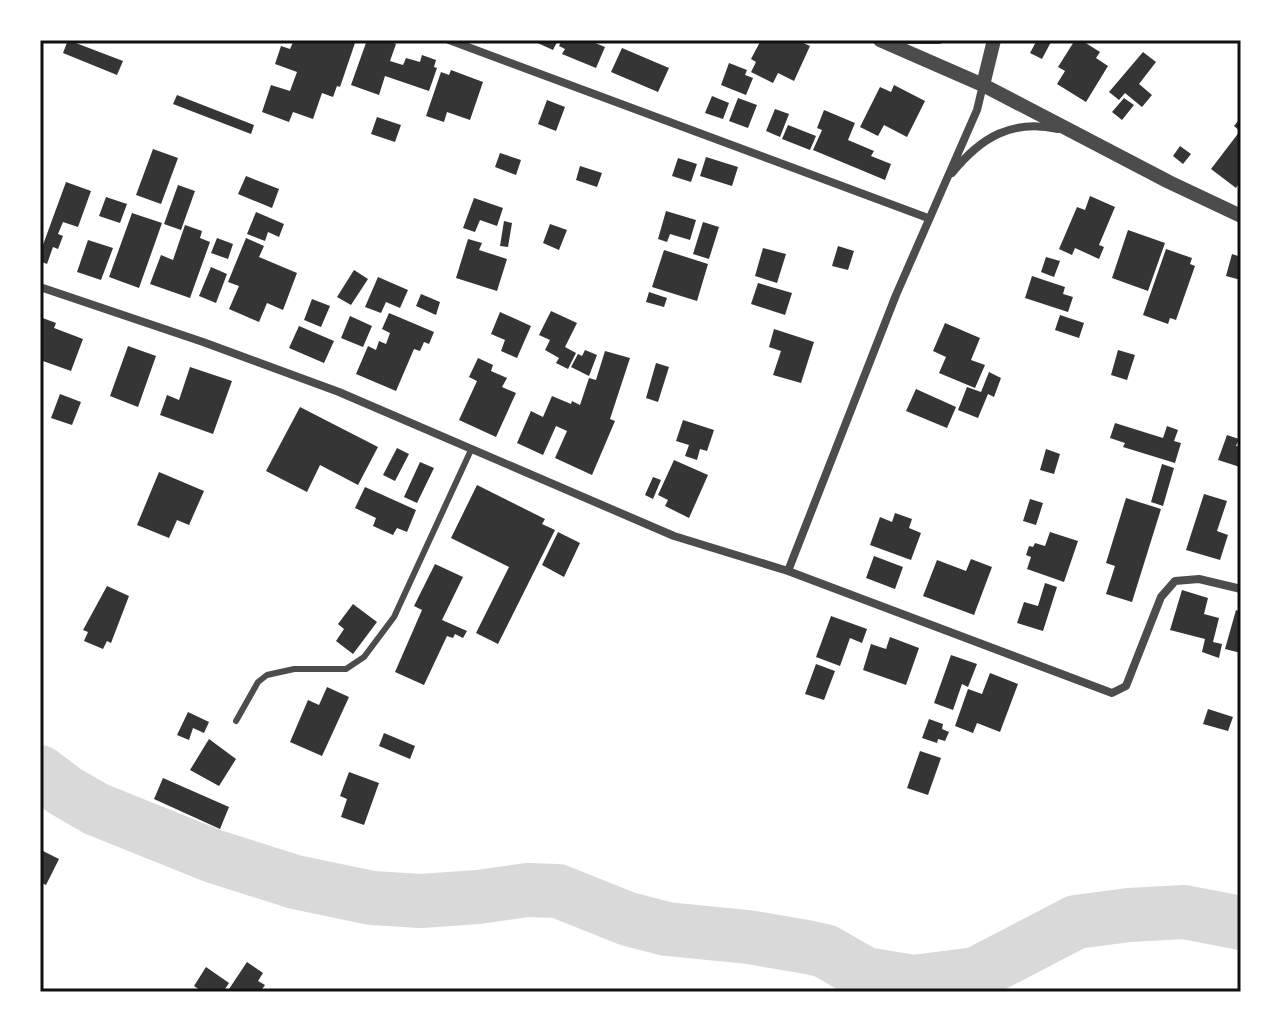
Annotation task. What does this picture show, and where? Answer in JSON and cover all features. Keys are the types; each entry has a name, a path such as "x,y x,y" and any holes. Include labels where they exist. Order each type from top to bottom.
{"street":[{"path":"449,40 928,218"},
{"path":"880,40 983,85 1241,216"},
{"path":"899,40 939,40"},
{"path":"788,571 928,218 977,110 994,40"},
{"path":"944,183 973,150 1014,127 1042,126 1076,133"},
{"path":"40,287 325,387 674,536 788,571 1105,692 1119,691 1126,686 1161,597 1175,581 1199,579 1241,589"}],"lane":[{"path":"236,721 258,682 267,675 294,669 346,669 364,657 394,617 471,450"}],"building":[{"path":"68,40 123,61 117,75 63,53"},
{"path":"294,40 356,40 340,87 337,86 333,97 322,93 313,119 293,112 289,122 262,112 271,85 290,91 297,72 275,64 281,46 290,49"},
{"path":"367,40 386,40 396,44 390,61 403,65 406,58 420,62 422,55 436,60 434,67 437,68 429,91 385,76 379,95 351,85"},
{"path":"531,40 558,40 553,50"},
{"path":"562,40 588,40 605,47 596,68 562,54 565,49 559,46"},
{"path":"761,40 777,43 779,40 797,40 810,46 794,81 778,73 773,83 751,72 756,62 751,59"},
{"path":"1037,40 1052,40 1042,59 1030,53"},
{"path":"1075,40 1081,40 1100,52 1096,58 1108,66 1086,102 1057,84 1065,71 1058,67"},
{"path":"622,48 669,68 658,92 611,72"},
{"path":"1143,52 1156,62 1139,84 1152,95 1142,107 1125,93 1119,100 1109,92"},
{"path":"729,63 747,70 745,75 753,78 746,95 721,85"},
{"path":"451,70 483,82 470,120 447,112 444,122 426,116 441,72 449,75"},
{"path":"894,85 925,101 907,137 884,125 878,136 860,127 880,87 891,92"},
{"path":"177,95 254,125 251,134 173,104"},
{"path":"712,96 729,103 723,119 705,113"},
{"path":"738,98 757,105 748,128 729,121"},
{"path":"1124,98 1134,105 1122,120 1112,112"},
{"path":"547,100 565,107 556,131 538,124"},
{"path":"775,109 789,114 780,137 766,131"},
{"path":"824,110 855,123 848,140 874,151 871,156 891,164 885,180 813,150 822,130 817,128"},
{"path":"377,117 401,125 395,142 371,134"},
{"path":"1241,117 1241,180 1236,188 1211,169 1240,131 1234,126"},
{"path":"788,125 816,136 810,150 782,139"},
{"path":"1180,146 1191,154 1183,164 1173,156"},
{"path":"153,149 178,158 161,204 136,195"},
{"path":"500,153 521,160 516,175 495,167"},
{"path":"706,157 738,167 732,186 700,176"},
{"path":"678,158 697,164 691,182 672,176"},
{"path":"580,166 602,173 597,187 576,180"},
{"path":"246,176 279,189 272,208 238,194"},
{"path":"66,182 91,191 78,227 63,222 58,234 63,236 58,249 53,247 47,264 40,261 40,253"},
{"path":"178,185 195,191 181,230 164,224"},
{"path":"1090,196 1115,207 1099,245 1104,247 1099,259 1075,248 1072,255 1059,249 1077,207 1085,210"},
{"path":"106,197 127,204 120,223 99,216"},
{"path":"474,198 503,208 497,226 480,220 475,232 463,228"},
{"path":"666,211 696,220 690,240 670,234 667,242 658,239"},
{"path":"256,212 284,224 279,237 268,232 265,241 247,234"},
{"path":"132,213 162,223 139,288 109,277"},
{"path":"504,221 512,223 508,247 500,246"},
{"path":"703,222 719,227 709,259 693,254"},
{"path":"550,224 567,230 559,250 543,243"},
{"path":"185,225 202,231 200,238 210,242 190,298 150,284 161,255 173,260"},
{"path":"1128,230 1165,243 1148,291 1112,278"},
{"path":"217,238 233,244 228,259 211,253"},
{"path":"246,238 264,246 259,257 297,273 283,310 267,303 259,322 229,309 239,286 228,282"},
{"path":"468,239 482,243 479,250 507,259 497,291 456,278"},
{"path":"88,240 113,248 101,280 77,272"},
{"path":"838,246 854,251 848,270 832,266"},
{"path":"763,248 786,254 777,283 755,276"},
{"path":"1166,249 1192,258 1190,264 1195,266 1176,320 1170,318 1168,324 1143,315"},
{"path":"664,250 708,264 697,301 652,287"},
{"path":"1232,254 1241,257 1241,280 1226,276"},
{"path":"1046,257 1060,261 1054,277 1041,272"},
{"path":"211,267 227,274 216,303 199,296"},
{"path":"354,270 368,279 351,305 337,297"},
{"path":"1032,276 1065,287 1063,294 1073,297 1068,312 1025,298"},
{"path":"378,277 408,290 400,308 386,302 381,313 365,307"},
{"path":"758,283 792,293 785,315 751,304"},
{"path":"649,292 667,298 664,307 646,302"},
{"path":"421,294 440,302 436,315 416,306"},
{"path":"312,299 330,306 321,327 304,320"},
{"path":"551,311 577,323 565,347 576,353 568,369 556,363 559,358 545,350 550,340 539,335"},
{"path":"500,312 531,326 517,358 501,351 505,340 491,334"},
{"path":"389,313 434,332 429,344 424,342 420,351 414,349 396,391 356,374 368,346 376,350 379,341 386,344 390,333 382,329"},
{"path":"1060,315 1084,323 1079,338 1055,330"},
{"path":"350,316 372,326 363,347 341,338"},
{"path":"40,317 56,323 54,328 83,339 71,371 40,360"},
{"path":"945,323 980,338 971,360 985,365 975,388 939,373 946,357 933,351"},
{"path":"299,326 334,341 324,363 289,348"},
{"path":"774,329 814,342 801,383 773,375 781,351 769,347"},
{"path":"128,346 156,356 138,407 110,396"},
{"path":"585,350 597,355 589,376 571,367 578,354 582,356"},
{"path":"1118,350 1135,355 1127,380 1111,375"},
{"path":"605,351 630,358 610,419 615,421 592,475 555,458 567,431 556,426 543,455 517,443 531,411 543,417 552,396 580,405 589,378 596,380"},
{"path":"478,358 493,365 491,371 507,378 502,387 516,393 496,437 459,420 477,381 469,377"},
{"path":"656,363 669,367 658,402 646,398"},
{"path":"190,367 232,381 213,434 160,415 167,395 179,400"},
{"path":"989,372 1001,378 994,397 988,394 978,418 958,410 967,387 981,392"},
{"path":"916,389 956,407 947,428 906,411"},
{"path":"60,394 81,402 72,425 51,418"},
{"path":"300,407 378,447 358,485 320,465 307,492 266,471"},
{"path":"683,420 714,430 707,451 700,449 697,460 685,456 689,445 676,441"},
{"path":"1115,423 1163,438 1167,426 1178,430 1174,441 1181,443 1175,463 1123,447 1125,443 1110,438"},
{"path":"1227,435 1239,439 1236,446 1241,447 1240,467 1218,460"},
{"path":"397,448 409,454 395,481 383,475"},
{"path":"1046,449 1060,454 1054,474 1040,470"},
{"path":"674,460 708,475 689,518 665,506 668,500 658,495"},
{"path":"420,462 434,468 417,503 404,497"},
{"path":"1162,464 1174,468 1163,506 1151,502"},
{"path":"159,472 204,491 189,525 177,520 169,538 137,525"},
{"path":"653,477 661,480 653,499 645,495"},
{"path":"477,485 545,519 542,524 555,530 498,644 476,633 509,567 451,538"},
{"path":"365,487 416,510 407,532 397,528 393,535 373,526 376,518 355,508"},
{"path":"1204,494 1227,501 1217,531 1228,535 1220,560 1186,550"},
{"path":"1126,498 1161,509 1132,602 1106,594 1115,566 1106,563"},
{"path":"1030,499 1043,503 1036,525 1023,521"},
{"path":"895,513 912,519 909,528 921,533 911,560 870,545 880,517 892,522"},
{"path":"558,532 580,543 564,577 542,565"},
{"path":"1050,532 1078,541 1064,582 1027,569 1031,557 1026,555 1029,546 1033,547 1035,543 1045,546"},
{"path":"874,556 903,567 895,589 866,578"},
{"path":"971,559 992,567 974,615 923,596 937,560 966,571"},
{"path":"435,564 463,577 442,620 467,631 463,638 455,634 453,638 447,636 424,685 395,672 422,610 414,606"},
{"path":"1045,583 1057,587 1043,631 1017,623 1024,602 1038,606"},
{"path":"107,586 129,596 111,643 107,641 103,649 84,641 88,632 83,630"},
{"path":"1182,590 1208,598 1204,614 1219,618 1213,642 1222,644 1219,658 1202,652 1205,639 1170,630"},
{"path":"353,604 377,622 353,654 336,641 344,629 338,624"},
{"path":"1236,610 1241,612 1241,653 1225,649"},
{"path":"831,616 867,629 862,643 850,638 840,666 816,657"},
{"path":"890,637 919,648 906,685 863,670 871,644 886,649"},
{"path":"951,655 977,664 968,687 962,684 953,710 934,703"},
{"path":"816,664 835,671 824,700 805,694"},
{"path":"990,673 1018,684 1000,732 977,723 973,733 955,726 968,689 982,694"},
{"path":"327,687 349,697 322,756 290,742 308,700 319,705"},
{"path":"1208,709 1233,717 1228,731 1203,724"},
{"path":"188,712 209,722 204,733 193,728 189,740 177,735"},
{"path":"929,719 943,724 942,729 949,732 945,741 938,739 937,743 922,738"},
{"path":"384,733 415,746 410,759 379,746"},
{"path":"209,739 236,759 219,786 190,770"},
{"path":"920,751 941,758 928,795 907,788"},
{"path":"349,772 379,783 364,825 341,817 347,799 340,796"},
{"path":"163,778 229,807 220,829 154,799"},
{"path":"43,851 59,859 46,885 40,882 40,857"},
{"path":"247,962 263,973 258,981 265,985 260,992 227,992"},
{"path":"206,967 229,983 223,992 203,992 194,986"}],"waterway":[{"path":"40,772 96,809 213,856 295,882 372,898 421,901 527,890 558,891 628,919 667,929 807,947 825,951 865,974 913,982 976,974 1076,922 1184,912 1241,923"}]}
